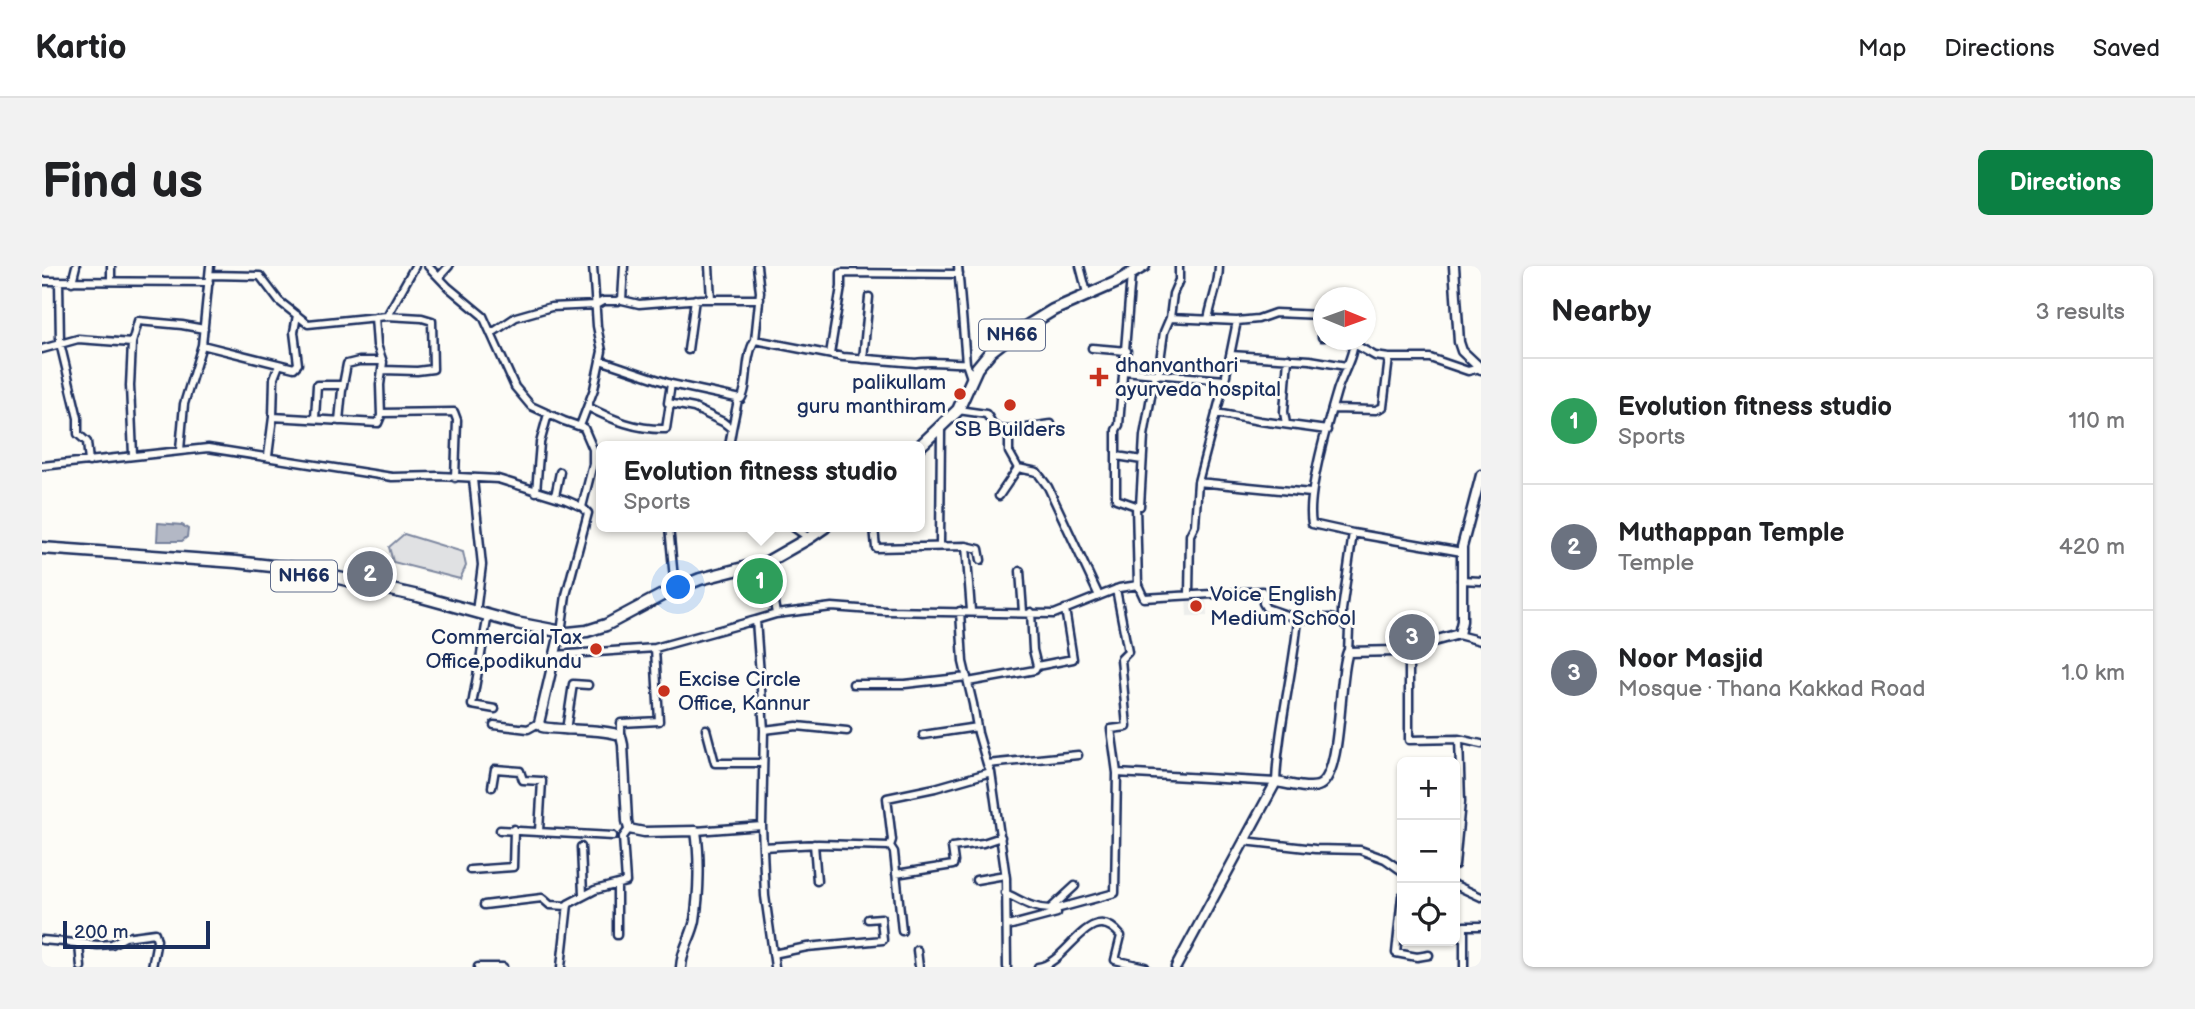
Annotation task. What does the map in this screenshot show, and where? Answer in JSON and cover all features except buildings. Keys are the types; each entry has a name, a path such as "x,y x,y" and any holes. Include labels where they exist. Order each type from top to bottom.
{"highway":[{"name":"NH66","path":"925,442 958,410 983,358 1009,337 1053,310 1137,269"},
{"name":"NH66","path":"42,550 210,564 296,575 398,596 487,620 575,637 599,632 676,589 700,579 767,562 818,532"},
{"name":"NH66","path":"42,550 236,562 299,569 418,596 560,635"}],"main road":[{"path":"1454,266 1459,342 1462,351 1481,368"},
{"path":"1176,967 1276,782 1315,787 1322,784 1329,775 1348,652 1409,649 1458,635 1462,621 1462,552 1481,475"},
{"path":"560,635 539,723 542,727 566,730 612,731 621,736 629,829 644,832 696,831 695,921 682,952 681,967"}],"street":[{"path":"72,282 76,266"},
{"path":"111,266 111,281"},
{"path":"180,450 184,404 202,345 210,266"},
{"path":"387,316 415,266"},
{"path":"428,266 483,316 515,387 531,406 584,428 593,449 593,464 582,507"},
{"path":"439,277 449,266"},
{"path":"580,426 588,407 602,351 593,266"},
{"path":"622,299 624,266"},
{"path":"709,266 711,299"},
{"path":"730,441 738,400 744,396 745,373 755,340 760,299 757,266"},
{"path":"1080,266 1087,293"},
{"path":"1137,269 1119,425 1116,430 1116,499 1140,506 1144,436 1164,332 1179,280 1178,266"},
{"path":"1208,320 1211,302 1217,290 1219,266"},
{"path":"830,354 841,287 840,270 959,270 966,363 972,380"},
{"path":"42,281 260,276 279,301 308,324 387,316 432,321 432,369 383,370"},
{"path":"58,282 60,343 78,418 78,434 87,442 89,462"},
{"path":"863,359 869,297"},
{"path":"492,333 516,317 551,307 596,305 603,301 622,299 639,304 695,299 760,299"},
{"path":"688,350 695,299"},
{"path":"1170,318 1237,321 1258,319 1275,313 1313,314"},
{"path":"202,345 294,368 298,364 294,332 297,315"},
{"path":"273,417 378,422 381,413 380,377 383,370 377,345 375,317"},
{"path":"133,455 130,386 132,343 138,321 204,329"},
{"path":"1189,595 1190,535 1195,525 1198,481 1237,321"},
{"path":"42,349 78,339 132,343"},
{"path":"755,340 863,359 954,365 966,363"},
{"path":"1092,348 1126,351"},
{"path":"1351,350 1311,493 1312,524 1415,546 1462,552"},
{"path":"1367,350 1389,358 1430,358 1468,371 1481,368"},
{"path":"1230,355 1287,358 1346,366"},
{"path":"1286,424 1284,412 1287,358"},
{"path":"1333,408 1376,410 1383,407 1389,358"},
{"path":"600,360 671,384 738,400"},
{"path":"340,421 347,364 382,361"},
{"path":"268,456 274,378 279,365"},
{"path":"1124,372 1224,380"},
{"path":"588,407 612,420 636,427 666,429 671,384"},
{"path":"315,418 317,385 343,385"},
{"path":"670,403 694,408 732,429"},
{"path":"958,410 986,414 995,427 1009,432 1051,424"},
{"path":"381,413 454,412 457,420 455,478"},
{"path":"1216,413 1327,430"},
{"path":"536,492 540,443 548,414"},
{"path":"940,545 941,428"},
{"path":"1009,432 1009,452 1018,468 1037,472 1048,487 1099,596"},
{"path":"42,466 208,448 392,477 498,479 555,496 582,507 587,511 588,519 568,587 560,635"},
{"path":"1117,456 1142,460"},
{"path":"999,496 1018,468"},
{"path":"555,496 560,472"},
{"path":"472,480 482,565 476,612"},
{"path":"1198,481 1311,493"},
{"path":"1136,506 1138,585 1144,598 1262,591 1266,608 1298,619 1330,618 1342,622 1349,629 1348,652"},
{"path":"670,532 676,589"},
{"path":"800,532 809,538"},
{"path":"874,532 876,548 966,546 979,549 981,560"},
{"path":"1342,622 1353,533"},
{"path":"966,546 971,611"},
{"path":"767,562 776,614"},
{"path":"1020,571 1037,666"},
{"path":"1461,580 1481,581"},
{"path":"555,655 655,648 776,614 832,607 886,611 1054,614 1116,589 1138,585"},
{"path":"1008,926 1115,893 1117,774 1111,729 1127,727 1121,659 1128,652 1116,589"},
{"path":"853,684 967,680 1035,670 1037,666 1073,659 1065,610"},
{"path":"960,611 963,662 977,727 987,764 992,772 1001,837 1008,926 1007,967"},
{"path":"1117,774 1276,782 1277,753 1293,666 1298,619"},
{"path":"487,620 472,705 495,709"},
{"path":"756,620 764,730 762,827 765,897 775,967"},
{"path":"1458,635 1481,641"},
{"path":"621,736 621,723 659,721 655,648"},
{"path":"1409,649 1409,740 1459,739 1481,744"},
{"path":"566,730 573,684 588,685"},
{"path":"494,725 528,729 539,723"},
{"path":"764,730 797,726 847,730"},
{"path":"923,735 977,727"},
{"path":"706,729 715,763 763,763"},
{"path":"1459,739 1459,820"},
{"path":"987,764 1078,755"},
{"path":"492,788 495,769 520,771 523,780 542,781 539,831"},
{"path":"890,846 892,840 887,798 992,772"},
{"path":"696,831 762,827"},
{"path":"484,905 542,898 550,905 568,906 583,895 626,883 623,837 629,829"},
{"path":"500,830 612,836"},
{"path":"470,870 513,867 514,830"},
{"path":"896,874 953,865 952,847 983,843 1001,837"},
{"path":"1244,841 1315,849 1360,850 1385,859 1397,867"},
{"path":"764,847 814,844 890,846"},
{"path":"814,844 817,881"},
{"path":"890,846 894,852 902,931"},
{"path":"581,847 583,895"},
{"path":"976,880 1005,875"},
{"path":"617,885 617,935"},
{"path":"1005,893 1021,899 1029,906 1050,909 1075,886"},
{"path":"1460,887 1481,897"},
{"path":"562,967 568,906"},
{"path":"773,954 807,947 883,940 881,918 868,919"},
{"path":"1038,967 1057,960 1084,930 1103,924 1113,926 1121,936 1115,960 1145,967"},
{"path":"1464,967 1464,926 1481,926"},
{"path":"42,940 112,944 125,937 155,933 157,940 152,967"},
{"path":"79,944 80,967"},
{"path":"1397,944 1396,953 1417,957 1429,955"},
{"path":"918,950 919,967"},
{"path":"478,967 503,967"}],"shaded area":[{"path":"158,523 182,525 188,529 187,537 182,541 157,541"},
{"path":"404,534 463,552 466,566 460,579 393,562 389,547"},
{"name":"Voice English Medium School","path":"1186,597 1206,597 1207,616 1187,616"}],"place":[{"name":"dhanvanthari ayurveda hospital","path":"1099,377"},
{"name":"palikullam guru manthiram","path":"960,394"},
{"name":"SB Builders","path":"1010,405"},
{"name":"Muthappan Temple","path":"370,574"},
{"name":"Evolution fitness studio","path":"760,581"},
{"name":"Voice English Medium School","path":"1196,606"},
{"name":"Noor Masjid","path":"1412,637"},
{"name":"Commercial Tax Office,podikundu","path":"596,649"},
{"name":"Excise Circle Office, Kannur","path":"664,691"}]}
